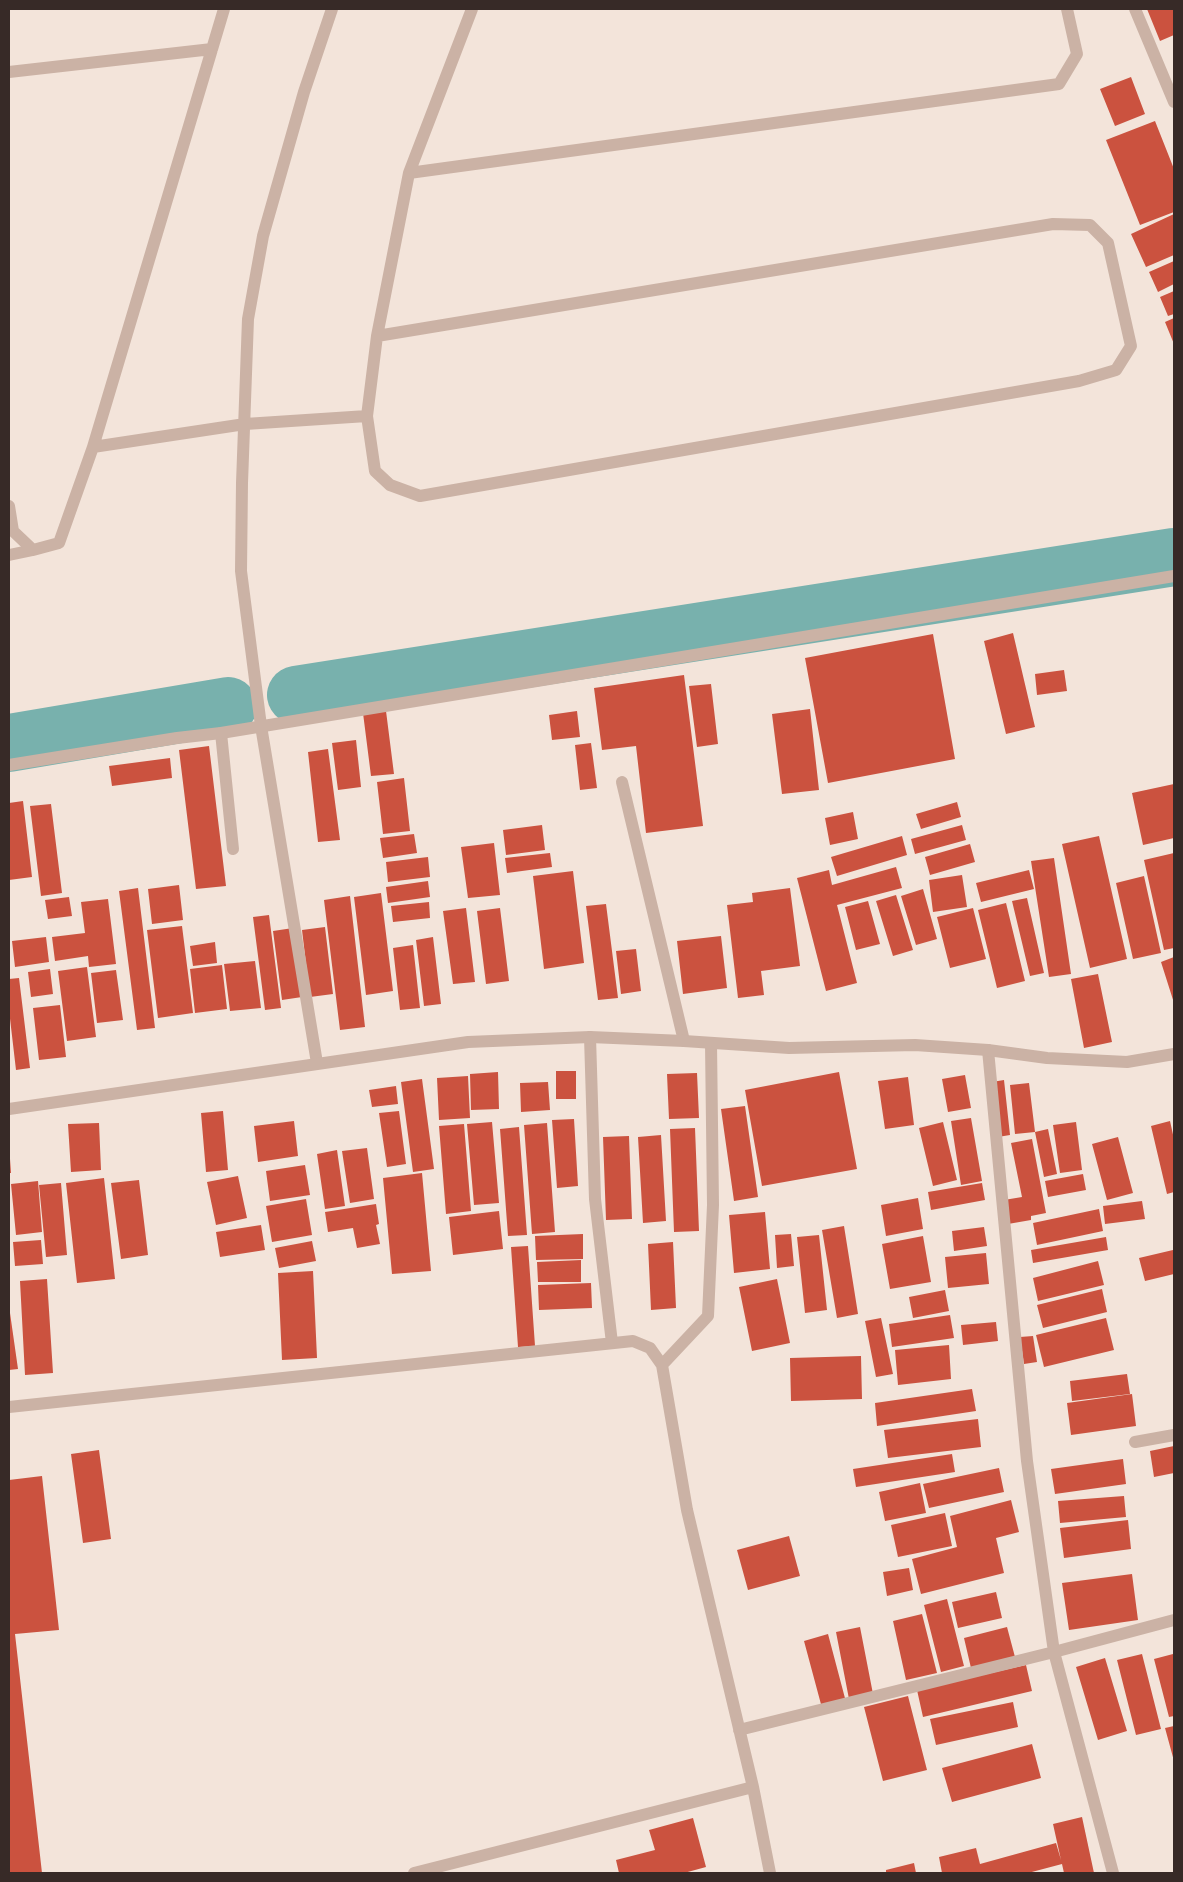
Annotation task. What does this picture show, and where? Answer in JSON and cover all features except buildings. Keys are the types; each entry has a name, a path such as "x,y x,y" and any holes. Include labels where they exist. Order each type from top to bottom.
{"street":[{"path":"9,555 59,543 93,447 224,9"},
{"path":"317,1063 262,726 241,571 242,483 248,319 263,236 304,92 332,9"},
{"path":"377,336 1053,224 1090,225 1108,243 1131,346 1116,370 1079,381 420,496 390,485 375,471 368,416 377,336 409,173 472,9"},
{"path":"409,173 1059,84 1077,54 1067,9"},
{"path":"1135,9 1174,102"},
{"path":"9,72 212,49"},
{"path":"93,447 245,424 368,416"},
{"path":"9,506 13,531 33,550"},
{"path":"9,766 177,738 221,733 1174,576"},
{"path":"221,733 233,850"},
{"path":"622,782 684,1041"},
{"path":"590,1037 595,1199 612,1343"},
{"path":"9,1109 468,1042 590,1037 789,1048 915,1045 988,1050 1047,1058 1127,1062 1174,1054"},
{"path":"662,1365 708,1316 713,1205 711,1043"},
{"path":"988,1050 1027,1461 1054,1652 1112,1873"},
{"path":"9,1407 633,1341 650,1348 662,1365 687,1510 753,1787 770,1873"},
{"path":"1135,1442 1174,1435"},
{"path":"739,1730 1054,1652 1174,1620"},
{"path":"414,1873 753,1787"}],"waterway":[{"path":"296,695 1174,557"},
{"path":"9,743 228,706"}]}
